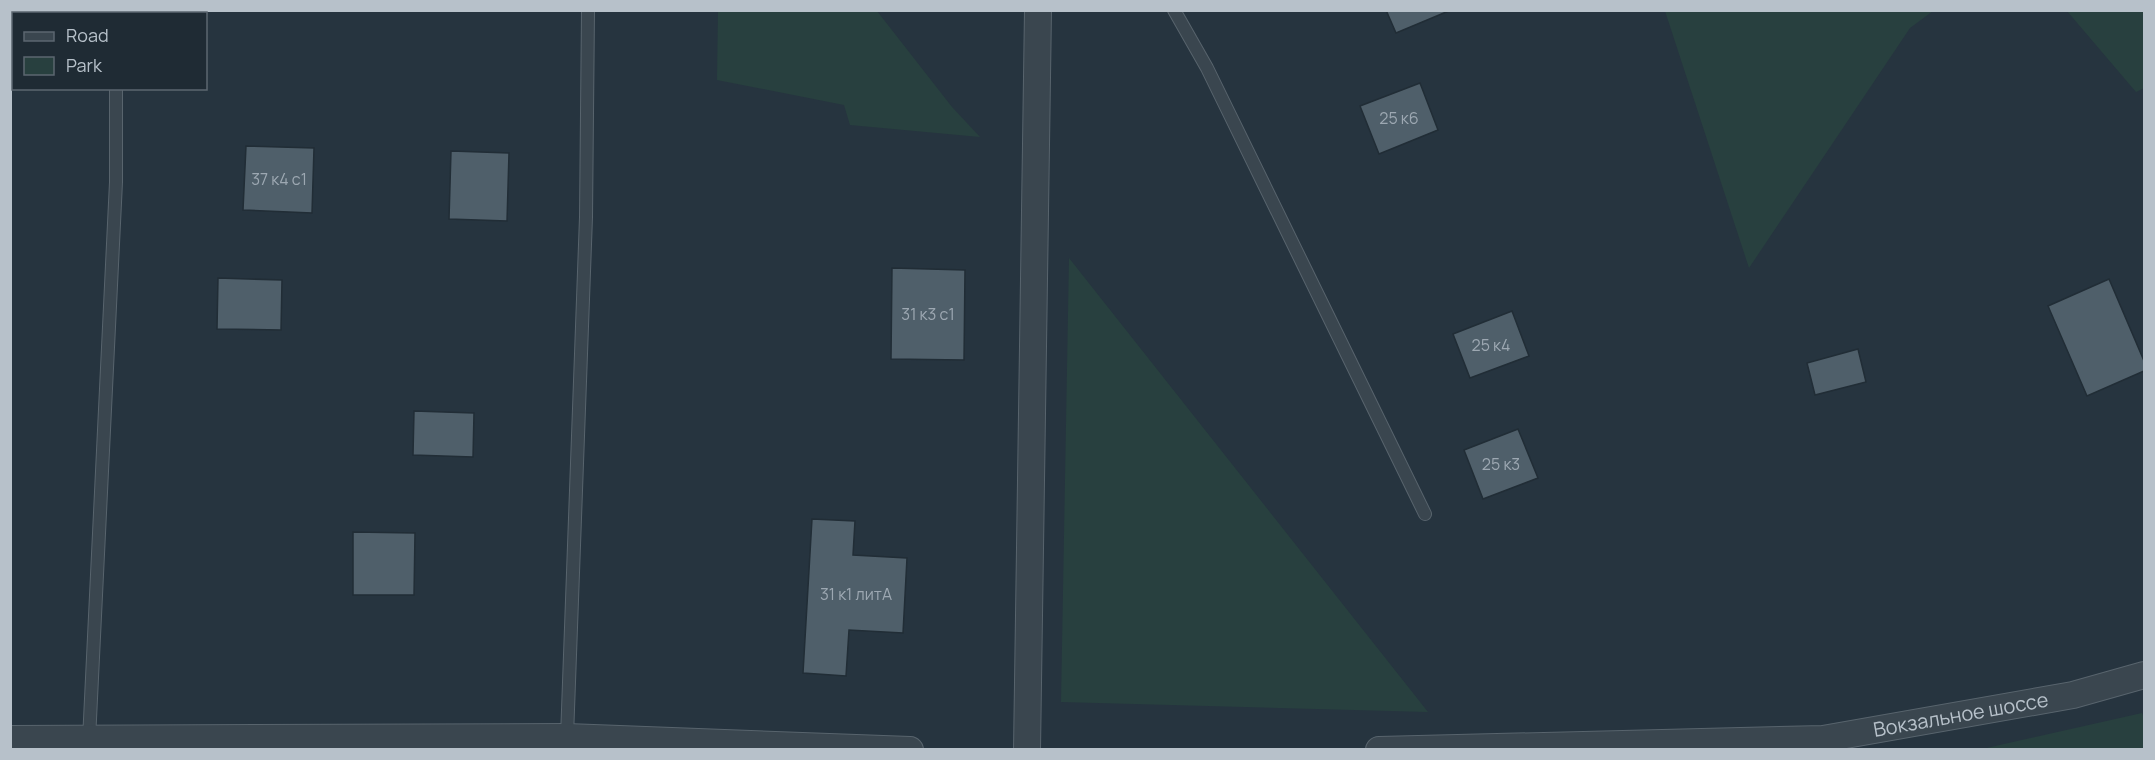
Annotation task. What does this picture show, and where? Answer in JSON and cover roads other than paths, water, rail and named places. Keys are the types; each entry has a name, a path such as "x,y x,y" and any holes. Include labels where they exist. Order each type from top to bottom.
{"street":[{"path":"1026,750 1038,10"},
{"name":"Вокзальное шоссе","path":"1379,750 1824,739 2073,695 2145,675"},
{"path":"10,739 567,737 910,750"}],"lane":[{"path":"567,737 585,229 588,10"},
{"path":"1174,10 1207,68 1425,514"},
{"path":"88,740 116,182 116,90"}]}
